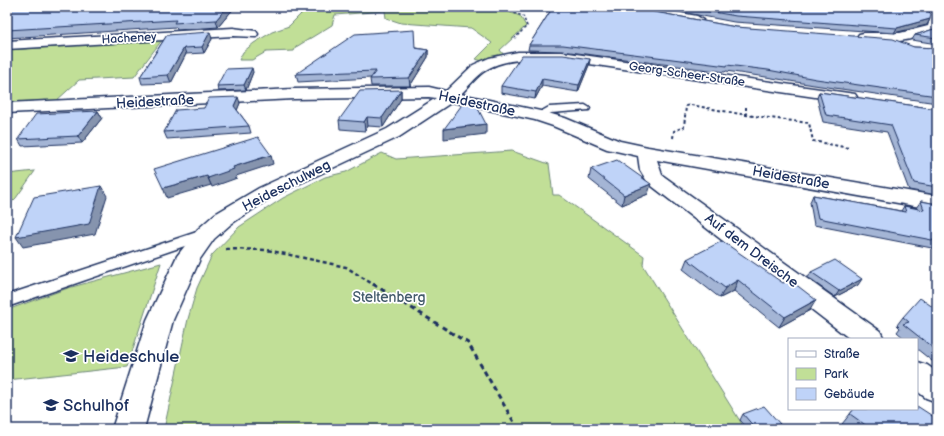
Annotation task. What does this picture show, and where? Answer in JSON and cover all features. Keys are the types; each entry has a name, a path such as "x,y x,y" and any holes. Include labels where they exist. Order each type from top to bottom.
{"street":[{"path":"629,7 709,22"},
{"path":"848,36 894,39 918,34 934,28 937,18 924,7"},
{"name":"Hacheney","path":"7,46 233,32 251,34"},
{"path":"894,39 911,47 918,48"},
{"name":"Georg-Scheer-Straße","path":"448,97 478,68 494,61 518,56 546,55 862,98"},
{"name":"Heidestraße","path":"7,108 294,94 429,92 539,116 559,122 614,145 648,153 937,203"},
{"name":"Heideschulweg","path":"128,429 160,320 189,256 201,241 223,219 247,203 393,133 448,97"},
{"name":"Auf dem Dreische","path":"648,153 647,163 649,172 655,179 869,338"},
{"path":"918,375 937,390"}],"lane":[{"path":"539,116 549,110 585,108"},
{"path":"7,301 201,241"}],"path":[{"path":"497,7 523,16 527,26 513,40"},
{"path":"672,143 674,131 684,127 686,106 697,106 701,108 746,115 810,122 813,141 849,148"},
{"path":"746,107 746,115"},
{"path":"201,241 267,250 346,267 468,343 518,429"}],"green space":[{"path":"308,7 496,7 520,16 526,26 500,50 504,55 482,61 476,59 492,43 471,28 401,23 386,18 385,11 335,15 332,25 296,47 294,51 266,52 252,60 239,60 243,52 254,43 272,32 289,26"},
{"path":"162,40 134,77 79,80 55,102 7,104 7,50"},
{"name":"Steltenberg","path":"512,151 549,164 553,195 559,195 644,256 643,265 745,429 164,429 188,319 197,288 212,255 239,227 283,198 325,177 346,172 382,153 396,159"},
{"path":"35,171 16,198 7,207 7,174"},
{"path":"161,263 127,367 7,380 7,310 68,288"}],"building":[{"path":"7,7 227,7 216,20 174,23 176,20 7,30"},
{"path":"553,7 628,7 736,27 893,39 914,47 937,48 937,96 816,79 768,70 563,45 529,45"},
{"path":"685,7 924,7 931,14 930,19 897,28 736,16"},
{"path":"937,28 937,38 915,35"},
{"path":"414,30 415,48 428,50 409,78 370,79 376,71 296,74 355,34"},
{"path":"210,32 202,47 184,48 168,75 140,77 167,35"},
{"path":"522,55 563,55 590,59 579,85 542,79 536,92 501,86"},
{"path":"252,68 244,85 217,86 226,69"},
{"path":"401,90 382,118 367,117 364,122 339,120 360,91"},
{"path":"819,92 937,109 937,187 914,183 891,125 826,115"},
{"path":"238,97 234,106 249,126 164,132 176,110 204,108 209,98"},
{"path":"467,98 473,99 486,124 444,129"},
{"path":"98,111 78,136 18,139 36,114"},
{"path":"258,137 271,155 233,167 234,169 208,178 207,176 163,188 154,169"},
{"path":"617,160 651,184 624,195 591,169"},
{"path":"101,186 89,224 16,237 34,197"},
{"path":"813,195 906,212 904,206 924,210 921,201 937,204 937,241 818,218"},
{"path":"722,241 783,283 790,280 816,300 785,317 738,280 725,288 687,259"},
{"path":"835,260 862,279 839,291 811,272"},
{"path":"920,298 937,310 937,351 903,324 909,322 903,317"},
{"path":"764,406 780,424 768,429 756,429 743,414"},
{"path":"918,407 937,419 937,429 871,429 850,414 853,410 918,410"}],"place":[{"name":"Heideschule","path":"71,356"},
{"name":"Schulhof","path":"51,405"}]}
